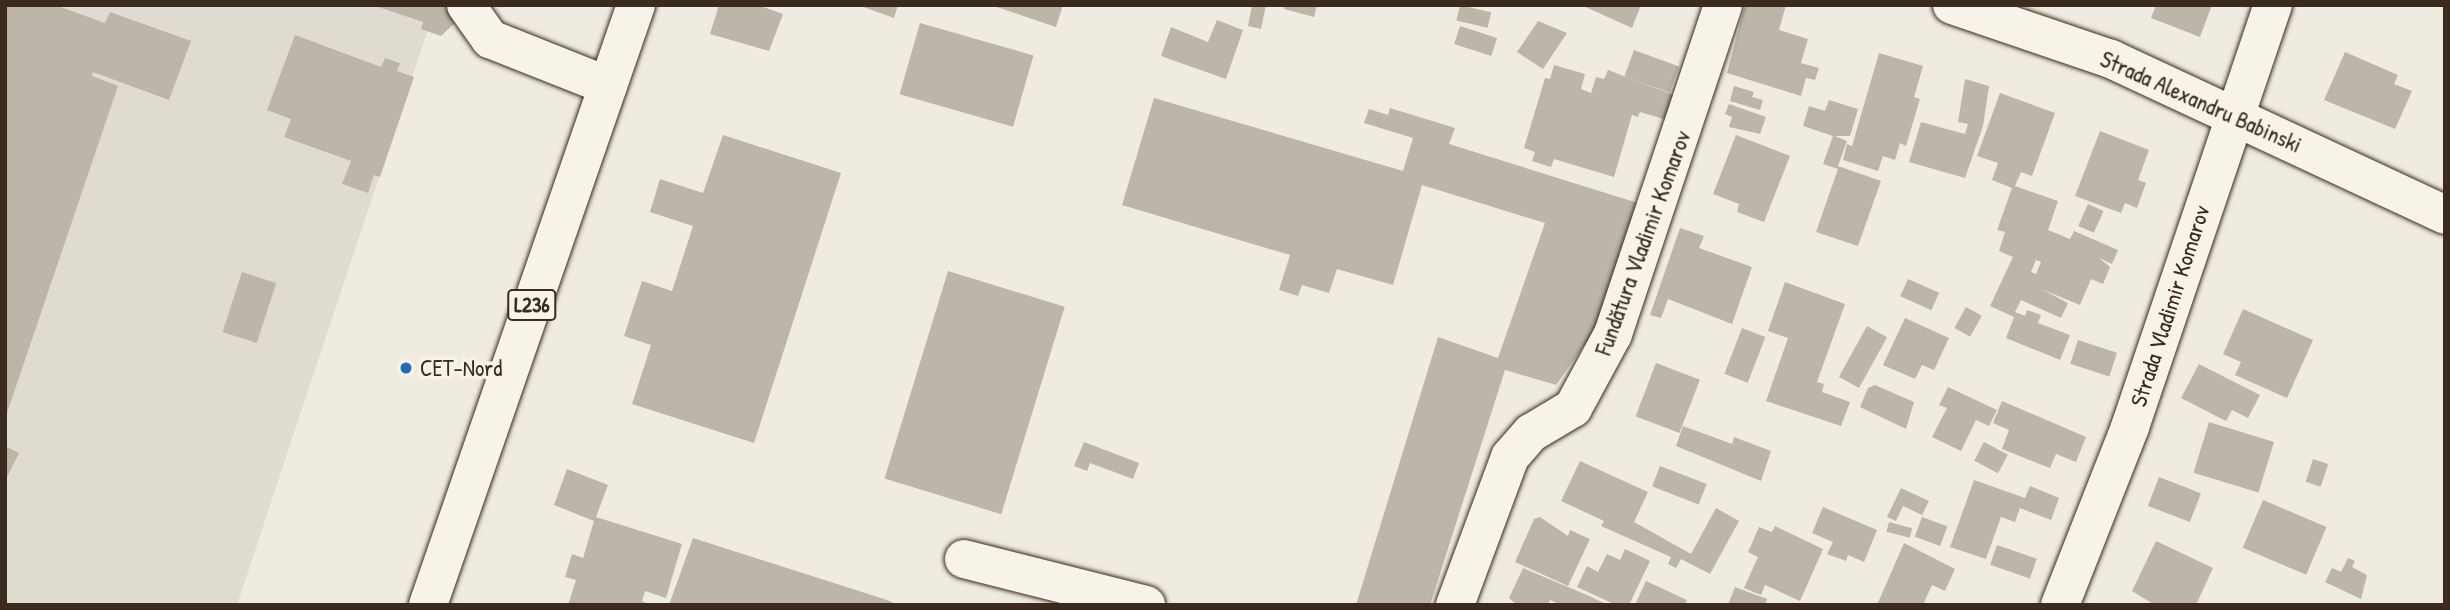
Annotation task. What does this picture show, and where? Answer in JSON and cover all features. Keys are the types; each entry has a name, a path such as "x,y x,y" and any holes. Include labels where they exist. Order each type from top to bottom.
{"street":[{"path":"466,5 490,39 608,86"},
{"name":"L236","path":"428,605 636,5"},
{"name":"Fundătura Vladimir Komarov","path":"1455,605 1510,457 1531,433 1573,408 1608,345 1635,279 1723,5"},
{"name":"Strada Alexandru Babinski","path":"1952,5 2111,59 2445,215"},
{"name":"Strada Vladimir Komarov","path":"2060,605 2130,427 2233,114 2273,5"},
{"path":"964,559 1146,605"}],"shaded area":[{"path":"5,5 436,5 237,605 5,605"}],"building":[{"path":"5,5 55,5 105,23 110,12 191,41 169,100 93,72 92,76 118,86 6,416"},
{"path":"372,5 464,5 460,18 441,36 421,29 423,22"},
{"path":"719,5 758,5 783,14 769,51 710,34"},
{"path":"858,5 898,5 894,18"},
{"path":"991,5 1063,5 1056,27"},
{"path":"1252,5 1266,5 1261,29 1248,26"},
{"path":"1285,5 1317,5 1314,17 1284,9"},
{"path":"1460,5 1491,12 1488,28 1456,21"},
{"path":"1581,5 1641,5 1632,28"},
{"path":"1745,5 1786,5 1779,30 1808,39 1801,63 1819,68 1815,80 1806,78 1801,96 1727,73"},
{"path":"2156,5 2212,5 2200,37 2151,18"},
{"path":"1217,20 1243,30 1226,79 1161,56 1171,27 1208,42"},
{"path":"1538,21 1567,33 1543,69 1517,52"},
{"path":"920,23 1033,56 1013,127 900,94"},
{"path":"1460,26 1497,38 1491,56 1454,44"},
{"path":"295,35 381,67 385,58 400,63 397,71 414,77 380,177 374,175 368,193 342,184 351,161 284,137 291,119 267,110"},
{"path":"1634,50 1679,66 1670,93 1624,76"},
{"path":"2345,52 2398,75 2394,84 2412,91 2395,129 2324,100"},
{"path":"1879,53 1923,66 1914,97 1920,99 1906,146 1900,143 1895,160 1883,156 1878,171 1843,160 1847,144 1852,146"},
{"path":"1554,65 1585,74 1581,89 1591,93 1596,77 1604,79 1608,70 1674,95 1667,120 1640,112 1638,117 1632,115 1614,177 1554,159 1551,167 1532,161 1535,152 1524,148 1545,78 1550,79"},
{"path":"1965,79 1989,86 1983,126 1965,178 1909,162 1921,122 1965,134 1968,124 1958,122"},
{"path":"1734,86 1754,92 1752,97 1763,100 1760,110 1730,101"},
{"path":"2000,93 2055,113 2032,176 2021,172 2015,186 2058,201 2048,230 2070,239 2074,231 2118,250 2112,264 2099,258 2110,267 2103,284 2091,279 2080,305 2041,289 2068,303 2061,318 2021,300 2015,312 2025,316 2027,310 2041,315 2038,323 2070,335 2060,360 2006,338 2014,317 1990,306 2013,257 1999,251 2005,232 1997,230 2012,188 1992,180 1998,163 1977,156","holes":["2036,260 2041,262 2036,274 2031,272"]},
{"path":"1154,98 1403,171 1413,138 1364,123 1369,109 1388,115 1390,108 1455,128 1449,144 1641,204 1597,327 1556,385 1505,370 1430,605 1356,605 1438,337 1498,358 1545,223 1422,185 1393,285 1337,269 1329,293 1302,285 1298,296 1279,290 1290,255 1122,205"},
{"path":"1829,100 1858,109 1850,136 1835,136 1847,141 1838,166 1881,181 1858,246 1816,232 1838,169 1823,164 1833,136 1803,126 1809,106 1825,111"},
{"path":"1729,104 1766,117 1760,134 1729,127 1732,117 1725,114"},
{"path":"2100,131 2149,150 2138,180 2146,183 2137,208 2125,203 2121,213 2075,196"},
{"path":"723,135 841,173 754,443 632,404 651,345 624,336 642,281 672,291 693,226 650,212 660,179 703,193"},
{"path":"1736,135 1790,156 1764,222 1737,212 1739,204 1713,194"},
{"path":"2088,204 2104,211 2094,233 2078,226"},
{"path":"1680,228 1704,236 1699,248 1752,267 1732,324 1668,299 1661,318 1650,315"},
{"path":"948,271 1065,307 1001,514 885,479"},
{"path":"242,272 276,283 257,343 223,332"},
{"path":"1908,279 1939,293 1931,310 1900,296"},
{"path":"1785,282 1845,304 1817,382 1824,384 1822,392 1850,402 1841,426 1766,401 1788,338 1768,331"},
{"path":"1966,307 1982,316 1970,337 1954,328"},
{"path":"2243,309 2313,340 2287,398 2235,375 2241,362 2223,354"},
{"path":"1905,318 1949,338 1934,370 1922,365 1915,379 1883,365"},
{"path":"1867,326 1887,337 1859,388 1839,377"},
{"path":"1742,328 1765,337 1748,383 1724,374"},
{"path":"2078,340 2117,353 2109,376 2070,364"},
{"path":"1656,363 1700,380 1679,433 1636,416"},
{"path":"2199,364 2260,395 2248,418 2232,410 2226,421 2181,398"},
{"path":"1875,385 1914,402 1906,429 1860,407 1868,388"},
{"path":"1948,387 1997,410 1989,426 1976,420 1961,451 1932,437 1947,408 1939,405"},
{"path":"2002,401 2086,437 2076,462 2056,454 2050,468 2002,449 2009,430 1993,423"},
{"path":"2209,422 2274,442 2259,493 2194,473"},
{"path":"1683,426 1732,444 1734,437 1771,451 1761,481 1676,446"},
{"path":"1084,442 1139,463 1133,479 1090,463 1087,471 1074,466"},
{"path":"1984,442 2008,455 1998,473 1974,461"},
{"path":"5,446 19,453 5,481"},
{"path":"2313,459 2328,464 2321,487 2306,482"},
{"path":"1580,461 1648,492 1634,522 1691,554 1716,508 1739,521 1710,574 1681,559 1676,568 1668,564 1671,557 1601,526 1604,521 1561,501"},
{"path":"1660,466 1707,484 1699,504 1652,487"},
{"path":"567,469 608,485 596,517 682,544 666,598 645,591 642,601 651,605 568,605 576,580 565,577 572,554 583,558 594,521 554,505"},
{"path":"2159,477 2201,493 2190,522 2148,506"},
{"path":"1974,480 2025,498 2030,486 2059,498 2051,520 2020,508 2015,522 2001,517 1986,559 1950,547"},
{"path":"1901,488 1929,501 1922,515 1903,506 1896,521 1887,517"},
{"path":"2263,500 2327,527 2306,575 2243,548"},
{"path":"1823,507 1877,530 1864,562 1848,555 1846,561 1827,554 1833,542 1812,533"},
{"path":"1540,517 1568,536 1570,530 1590,539 1568,586 1515,562 1534,519"},
{"path":"1922,517 1947,526 1940,546 1915,537"},
{"path":"1889,522 1912,528 1910,538 1886,532"},
{"path":"1775,526 1823,549 1800,601 1765,585 1761,595 1744,588 1758,557 1748,552 1759,527 1772,532"},
{"path":"693,538 887,600 899,605 669,605"},
{"path":"2156,541 2213,568 2196,605 2155,605 2132,591"},
{"path":"1904,543 1955,569 1945,591 1932,585 1923,605 1877,605"},
{"path":"1997,545 2037,559 2030,579 1990,565"},
{"path":"1625,549 1650,561 1629,605 1616,605 1577,587 1587,566 1598,572 1607,554 1620,560"},
{"path":"2348,558 2355,561 2352,567 2367,575 2361,599 2325,582 2332,568 2341,572"},
{"path":"1523,568 1608,605 1561,605 1550,600 1548,605 1517,605 1509,598"},
{"path":"1646,581 1687,600 1685,605 1635,605"},
{"path":"1735,587 1767,599 1765,605 1728,605"}],"place":[{"name":"CET-Nord","path":"406,368"}]}
